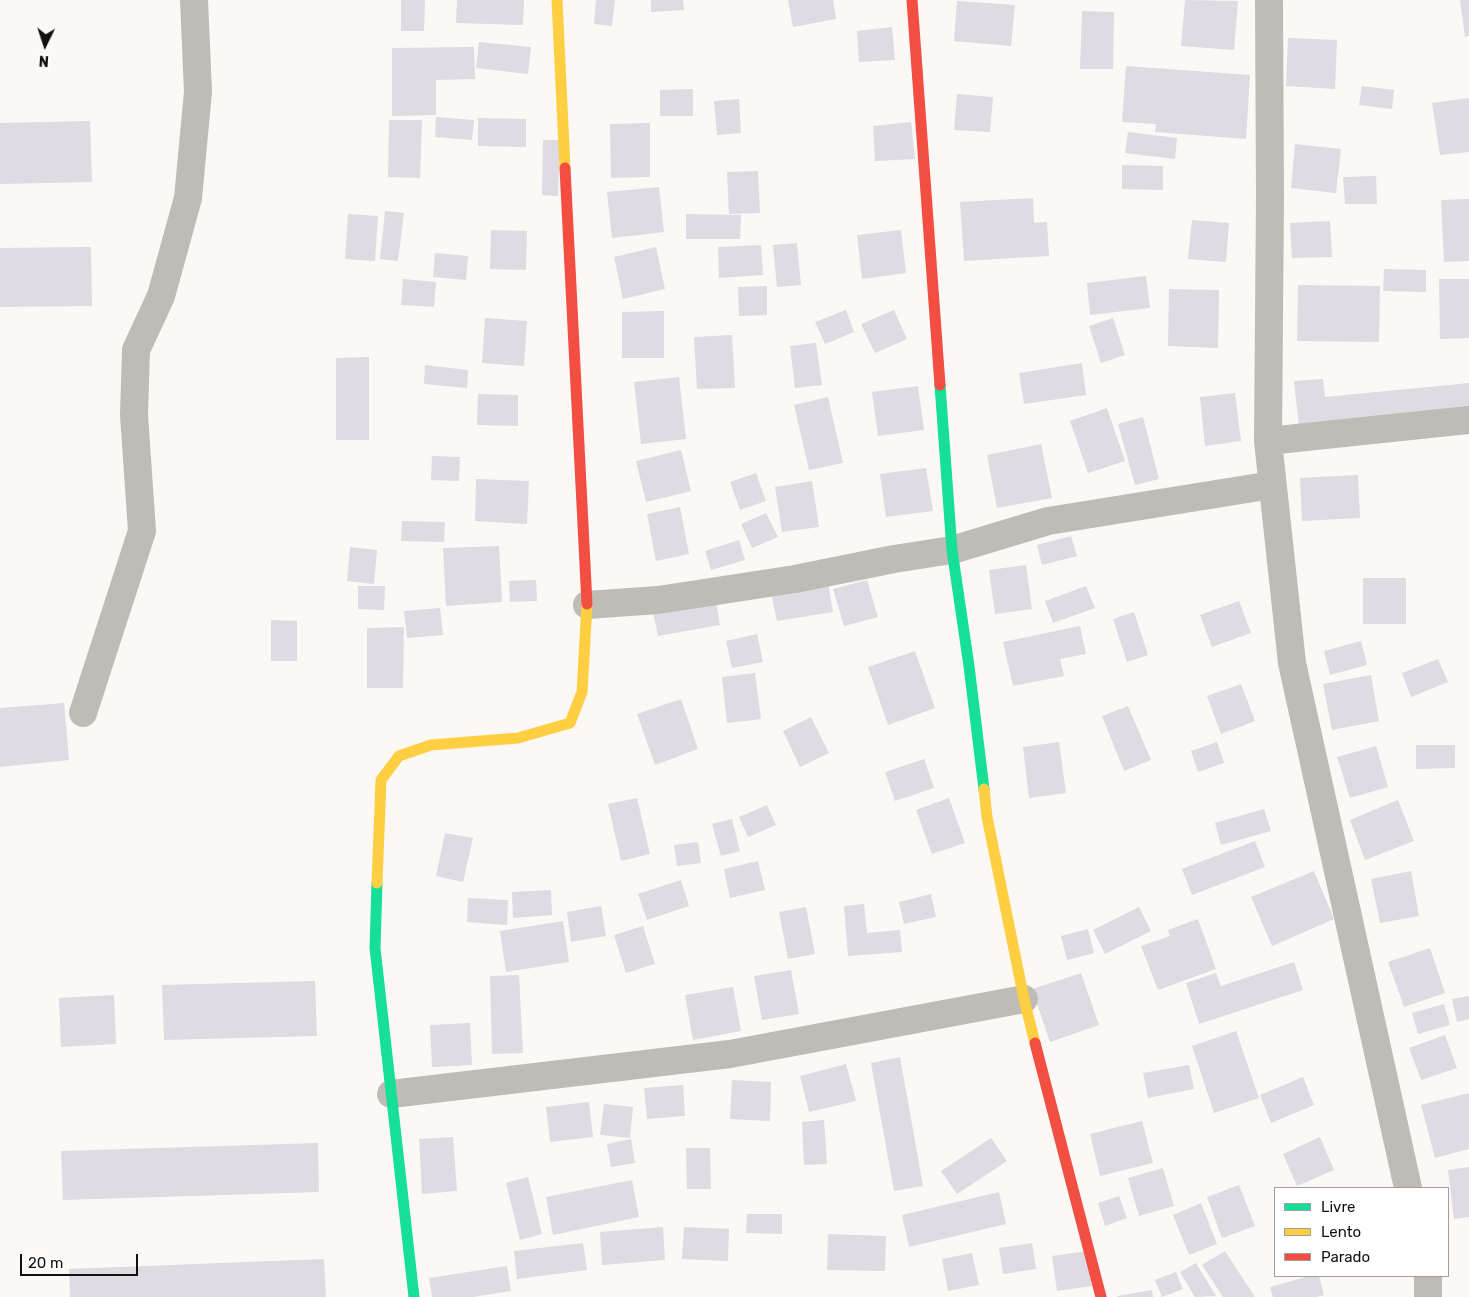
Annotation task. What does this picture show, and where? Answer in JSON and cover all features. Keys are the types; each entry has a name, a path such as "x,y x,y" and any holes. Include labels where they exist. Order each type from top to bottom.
{"street":[{"path":"83,713 142,531 134,415 136,350 162,296 188,198 198,92 194,0"},
{"path":"414,1297 375,948 381,780 398,756 431,744 518,738 570,724 582,692 587,605 556,0"},
{"path":"912,0 952,550 969,666 987,817 1024,999 1101,1297"},
{"path":"1269,0 1268,441 1292,663 1408,1187"},
{"path":"1268,441 1469,420"},
{"path":"587,605 658,600 795,579 894,559 952,550 1048,521 1272,485"},
{"path":"392,1094 730,1054 1024,999"},
{"path":"1428,1277 1428,1297"}],"building":[{"path":"401,0 425,0 424,31 401,31"},
{"path":"457,0 524,0 523,25 456,23"},
{"path":"596,0 615,0 612,26 594,24"},
{"path":"651,0 683,0 684,10 651,12"},
{"path":"788,0 833,0 836,19 793,27"},
{"path":"1185,0 1238,1 1234,50 1181,46"},
{"path":"1460,0 1469,0 1469,36 1465,37"},
{"path":"957,1 1015,5 1011,46 954,41"},
{"path":"1082,11 1114,12 1113,69 1080,69"},
{"path":"892,27 895,60 859,62 857,31"},
{"path":"1288,38 1337,40 1335,89 1286,86"},
{"path":"479,42 531,47 528,74 476,68"},
{"path":"474,47 475,79 436,80 436,115 392,116 392,48"},
{"path":"1126,66 1250,75 1246,139 1155,132 1156,124 1122,122"},
{"path":"1362,86 1394,90 1392,109 1359,105"},
{"path":"693,89 693,116 660,116 660,90"},
{"path":"957,94 993,97 990,132 954,130"},
{"path":"1469,98 1469,152 1440,155 1432,103"},
{"path":"739,99 741,133 717,135 714,101"},
{"path":"436,117 474,120 472,140 435,137"},
{"path":"478,118 526,119 526,147 478,146"},
{"path":"389,120 422,120 420,178 388,177"},
{"path":"90,121 92,182 0,184 0,123"},
{"path":"911,122 915,159 875,161 873,126"},
{"path":"650,123 650,177 611,178 610,124"},
{"path":"1128,132 1177,138 1175,159 1125,153"},
{"path":"543,140 560,140 558,196 542,195"},
{"path":"1295,144 1341,149 1336,193 1291,188"},
{"path":"1122,165 1163,166 1163,190 1122,189"},
{"path":"758,171 760,213 729,214 727,172"},
{"path":"1376,176 1377,204 1345,204 1343,177"},
{"path":"659,187 664,232 612,238 607,192"},
{"path":"1033,198 1034,223 1047,222 1049,256 964,261 960,202"},
{"path":"1469,199 1469,261 1444,262 1441,200"},
{"path":"385,211 404,213 398,261 380,259"},
{"path":"348,214 378,216 375,261 345,259"},
{"path":"686,214 741,215 740,239 686,239"},
{"path":"1192,220 1229,223 1226,262 1188,259"},
{"path":"1330,221 1332,257 1292,258 1290,223"},
{"path":"491,230 527,231 526,270 490,269"},
{"path":"901,230 906,273 862,279 857,235"},
{"path":"797,243 801,285 777,287 773,245"},
{"path":"761,245 763,275 719,278 718,247"},
{"path":"91,247 92,306 0,307 0,248"},
{"path":"656,247 665,289 623,299 614,257"},
{"path":"435,253 468,256 466,280 433,277"},
{"path":"1384,269 1426,270 1426,292 1383,291"},
{"path":"1146,276 1150,308 1090,315 1087,283"},
{"path":"403,279 436,282 434,307 401,305"},
{"path":"1439,279 1469,279 1469,338 1440,339"},
{"path":"1298,285 1380,286 1379,342 1297,341"},
{"path":"767,286 767,315 739,316 738,287"},
{"path":"1169,289 1219,290 1218,348 1168,346"},
{"path":"846,310 854,332 825,344 815,322"},
{"path":"894,310 907,339 875,353 861,324"},
{"path":"664,311 664,358 622,358 622,312"},
{"path":"485,318 527,321 524,366 482,363"},
{"path":"1113,318 1125,355 1101,363 1089,326"},
{"path":"732,335 735,388 697,389 694,337"},
{"path":"816,343 822,385 795,388 790,346"},
{"path":"369,357 369,440 336,440 336,358"},
{"path":"1082,363 1086,395 1024,404 1019,373"},
{"path":"425,365 468,370 467,388 424,384"},
{"path":"679,377 686,439 641,444 634,382"},
{"path":"1323,379 1325,397 1469,383 1469,410 1299,427 1294,381"},
{"path":"918,386 924,430 878,436 872,392"},
{"path":"1235,393 1241,441 1205,446 1200,397"},
{"path":"478,394 518,395 518,426 477,425"},
{"path":"828,397 843,463 809,470 794,405"},
{"path":"1107,408 1125,461 1088,473 1070,421"},
{"path":"1143,417 1159,479 1135,485 1118,424"},
{"path":"1041,444 1052,498 997,508 987,455"},
{"path":"681,450 691,491 646,502 636,461"},
{"path":"432,456 460,457 459,481 431,480"},
{"path":"926,468 933,511 886,517 880,474"},
{"path":"756,473 766,501 740,510 730,482"},
{"path":"1358,475 1360,518 1302,521 1300,478"},
{"path":"476,479 529,481 527,524 475,521"},
{"path":"812,481 819,527 782,532 775,487"},
{"path":"680,507 689,554 656,561 647,514"},
{"path":"766,513 778,537 752,548 741,524"},
{"path":"402,521 445,522 444,542 401,541"},
{"path":"1071,536 1077,556 1042,565 1037,545"},
{"path":"739,540 745,560 711,570 705,551"},
{"path":"499,546 502,602 446,606 443,548"},
{"path":"350,547 377,550 374,584 347,581"},
{"path":"1026,565 1032,609 995,614 989,570"},
{"path":"827,577 833,612 777,621 770,587"},
{"path":"1363,578 1406,578 1406,624 1363,624"},
{"path":"536,580 537,601 510,602 509,581"},
{"path":"867,580 878,617 844,626 833,589"},
{"path":"358,586 385,586 384,610 358,609"},
{"path":"1086,586 1095,608 1053,623 1045,601"},
{"path":"715,596 720,625 658,636 652,608"},
{"path":"1239,601 1251,633 1212,647 1200,615"},
{"path":"440,608 443,635 407,638 404,611"},
{"path":"1134,612 1148,655 1127,662 1113,619"},
{"path":"271,620 297,621 297,661 271,661"},
{"path":"1080,626 1086,654 1060,659 1064,676 1013,686 1003,642"},
{"path":"404,627 403,688 367,688 367,628"},
{"path":"757,634 763,662 732,668 726,641"},
{"path":"1361,641 1367,665 1330,675 1324,651"},
{"path":"915,651 935,708 888,725 868,667"},
{"path":"1438,659 1448,682 1411,697 1402,673"},
{"path":"755,673 761,719 727,723 722,677"},
{"path":"1371,675 1379,721 1332,730 1323,684"},
{"path":"1241,684 1255,721 1221,734 1207,696"},
{"path":"681,699 698,749 655,765 637,714"},
{"path":"64,703 69,760 0,767 0,708"},
{"path":"1128,706 1151,760 1124,771 1102,716"},
{"path":"811,717 829,753 800,767 783,731"},
{"path":"1059,742 1066,793 1029,798 1023,747"},
{"path":"1217,742 1224,763 1198,772 1191,751"},
{"path":"1416,745 1455,745 1455,768 1416,769"},
{"path":"1376,746 1388,787 1350,798 1337,757"},
{"path":"924,759 934,788 895,801 885,772"},
{"path":"637,798 650,854 621,861 608,804"},
{"path":"949,798 965,843 932,854 916,810"},
{"path":"1398,800 1414,841 1365,860 1350,820"},
{"path":"767,805 776,825 748,837 739,817"},
{"path":"1264,809 1271,831 1221,845 1215,823"},
{"path":"732,819 740,851 721,856 712,824"},
{"path":"445,833 473,838 463,882 436,876"},
{"path":"1255,841 1265,867 1192,895 1182,869"},
{"path":"698,842 701,863 677,866 674,845"},
{"path":"758,861 765,890 730,898 724,869"},
{"path":"1314,871 1334,919 1272,946 1251,897"},
{"path":"1411,871 1419,916 1380,923 1371,879"},
{"path":"681,880 689,906 647,920 638,894"},
{"path":"551,890 552,915 513,918 512,892"},
{"path":"931,894 936,917 904,924 899,902"},
{"path":"468,898 508,900 507,925 467,922"},
{"path":"864,904 867,933 900,930 902,952 848,956 844,906"},
{"path":"601,906 606,936 571,942 567,912"},
{"path":"806,907 815,954 788,959 779,912"},
{"path":"1139,907 1151,931 1105,954 1093,930"},
{"path":"1198,919 1216,969 1158,990 1141,946 1170,936 1168,930"},
{"path":"563,921 569,962 506,972 500,931"},
{"path":"643,926 655,964 626,973 614,935"},
{"path":"1088,929 1094,953 1067,960 1061,936"},
{"path":"1430,948 1445,993 1404,1007 1388,962"},
{"path":"1294,962 1303,990 1199,1024 1186,983 1216,973 1221,986"},
{"path":"791,970 799,1014 762,1020 754,976"},
{"path":"1081,973 1099,1025 1050,1042 1032,989"},
{"path":"519,975 523,1053 492,1054 490,976"},
{"path":"315,981 317,1036 164,1040 162,985"},
{"path":"733,987 741,1031 693,1040 685,995"},
{"path":"114,995 116,1044 61,1047 59,998"},
{"path":"1469,996 1469,1019 1457,1022 1452,999"},
{"path":"1444,1004 1450,1025 1418,1034 1412,1013"},
{"path":"470,1023 472,1065 432,1067 430,1025"},
{"path":"1236,1031 1259,1098 1214,1113 1192,1046"},
{"path":"1445,1035 1457,1068 1421,1080 1409,1048"},
{"path":"900,1057 923,1186 894,1191 871,1063"},
{"path":"846,1064 856,1101 809,1112 800,1076"},
{"path":"1189,1065 1194,1089 1148,1098 1143,1073"},
{"path":"1303,1077 1314,1105 1271,1123 1260,1095"},
{"path":"732,1080 771,1082 770,1121 730,1119"},
{"path":"683,1085 685,1116 647,1119 644,1088"},
{"path":"1469,1093 1469,1149 1435,1158 1421,1105"},
{"path":"589,1102 593,1137 550,1142 546,1107"},
{"path":"604,1104 633,1107 630,1138 600,1135"},
{"path":"824,1120 827,1164 804,1165 802,1122"},
{"path":"1142,1121 1153,1163 1100,1176 1090,1134"},
{"path":"453,1137 457,1191 422,1194 419,1139"},
{"path":"1320,1137 1334,1170 1297,1186 1283,1154"},
{"path":"991,1138 1007,1161 957,1194 941,1171"},
{"path":"631,1139 635,1163 611,1167 607,1144"},
{"path":"318,1143 319,1192 63,1200 61,1151"},
{"path":"686,1148 710,1148 711,1189 687,1189"},
{"path":"1469,1167 1469,1217 1454,1219 1448,1170"},
{"path":"1163,1168 1174,1206 1139,1216 1128,1178"},
{"path":"528,1177 542,1234 520,1240 506,1183"},
{"path":"632,1180 639,1217 553,1235 546,1197"},
{"path":"1239,1185 1255,1226 1222,1238 1207,1197"},
{"path":"999,1192 1006,1224 909,1247 902,1215"},
{"path":"1119,1196 1127,1218 1105,1226 1098,1203"},
{"path":"1201,1203 1217,1244 1189,1255 1173,1215"},
{"path":"747,1214 782,1214 782,1234 746,1233"},
{"path":"663,1227 665,1260 602,1265 600,1232"},
{"path":"684,1227 729,1229 728,1261 682,1259"},
{"path":"828,1234 886,1236 885,1271 827,1270"},
{"path":"583,1243 587,1270 517,1279 514,1251"},
{"path":"1032,1243 1036,1269 1003,1274 999,1248"},
{"path":"1087,1251 1092,1286 1057,1291 1052,1256"},
{"path":"1225,1251 1255,1297 1223,1297 1202,1265"},
{"path":"972,1253 979,1285 948,1291 942,1259"},
{"path":"324,1259 326,1297 70,1297 69,1269"},
{"path":"1196,1263 1216,1296 1195,1297 1180,1272"},
{"path":"507,1266 511,1291 473,1297 432,1297 429,1278"},
{"path":"1176,1272 1183,1289 1162,1297 1155,1280"},
{"path":"1305,1277 1319,1277 1324,1295 1317,1297 1273,1297 1270,1287"},
{"path":"1152,1290 1153,1297 1117,1297 1117,1296"}],"traffic: fast":[{"path":"940,385 952,550 984,789"},
{"path":"377,883 375,948 414,1297"}],"traffic: slow":[{"path":"557,0 565,168"},
{"path":"377,883 381,780 399,756 431,745 518,738 570,723 582,692 587,604"},
{"path":"984,789 987,817 1024,999 1035,1043"}],"traffic: jam":[{"path":"912,0 940,385"},
{"path":"565,168 587,604"},
{"path":"1035,1043 1101,1297"}]}
